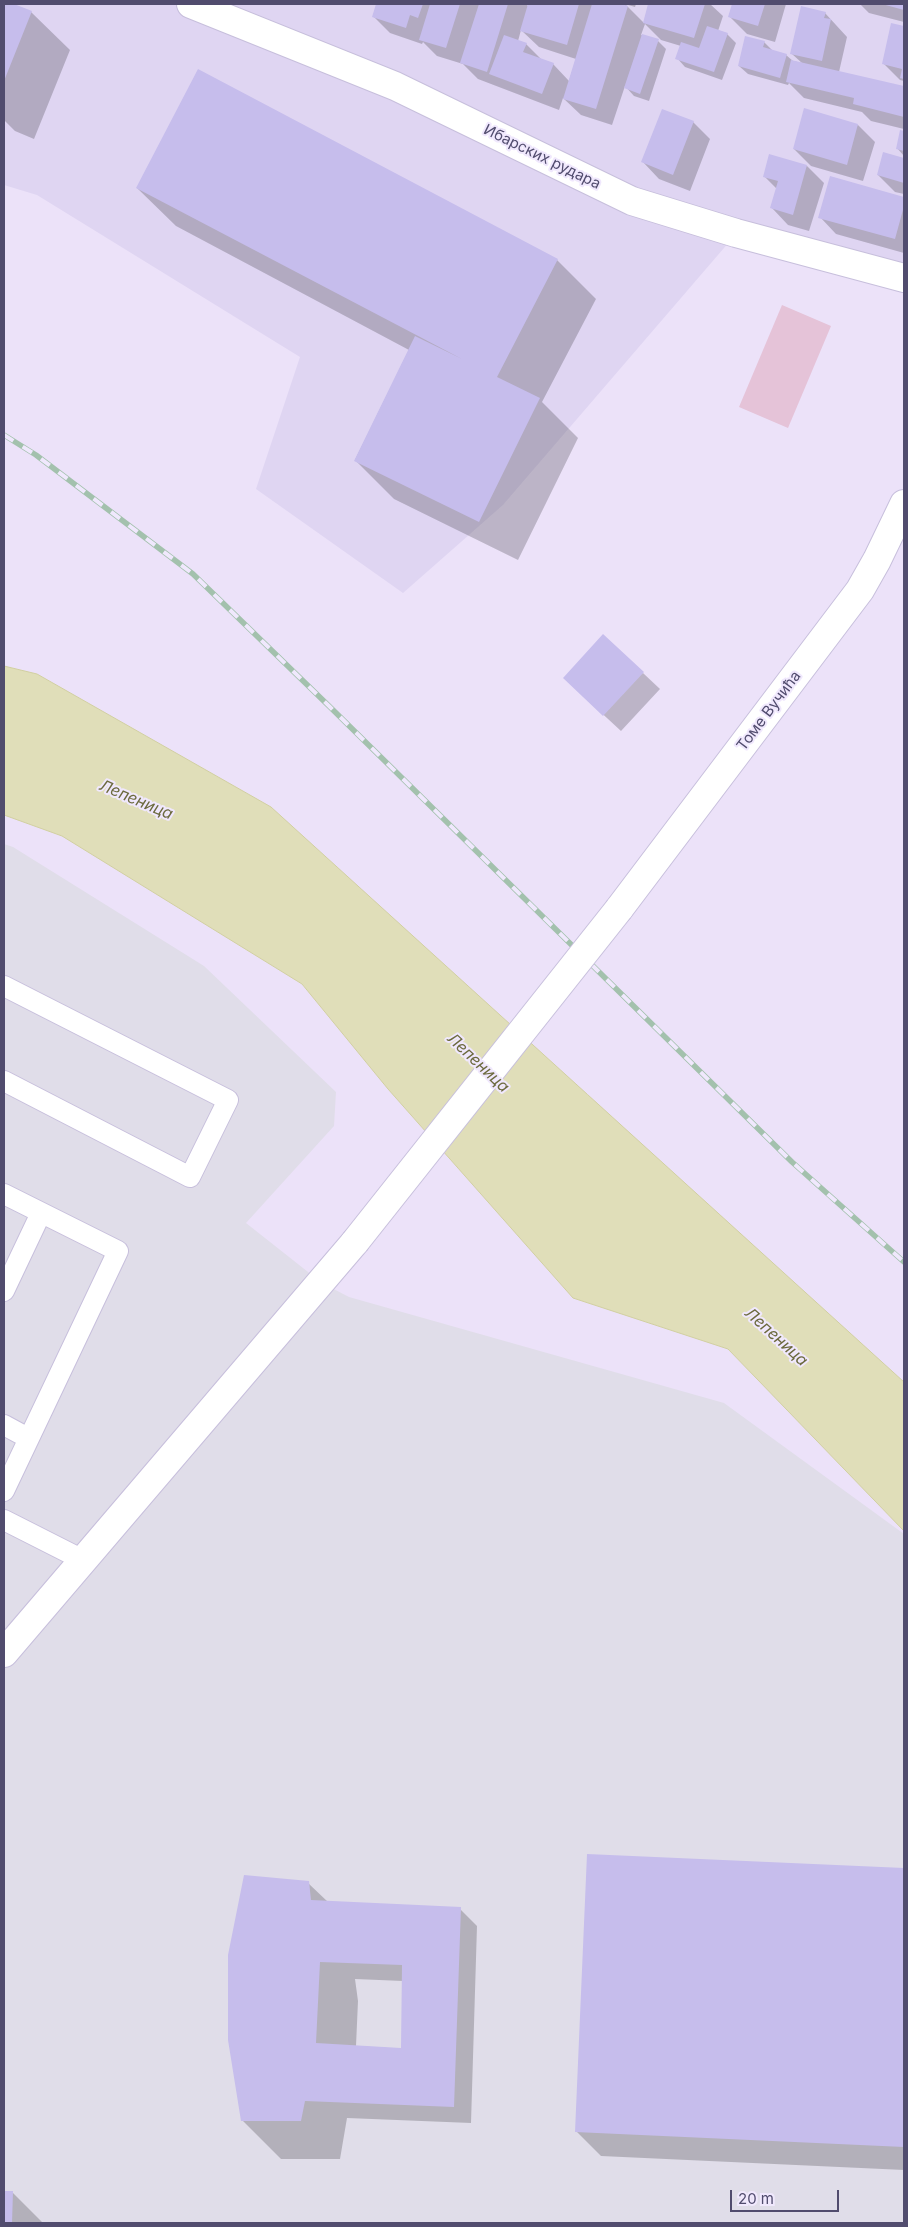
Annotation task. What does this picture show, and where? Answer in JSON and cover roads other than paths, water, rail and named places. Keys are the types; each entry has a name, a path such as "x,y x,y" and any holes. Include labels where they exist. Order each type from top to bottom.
{"street":[{"name":"Ибарских рудара","path":"191,4 395,86 632,201 736,233 904,278"},
{"name":"Томе Вучића","path":"4,1654 17,1624 83,1560 355,1242 619,909 860,590 878,560 904,504"}],"lane":[{"path":"4,986 228,1100 190,1177 4,1081"},
{"path":"4,1194 118,1251 4,1491"},
{"path":"4,1292 41,1213"},
{"path":"4,1425 28,1438"},
{"path":"4,1520 83,1560"}],"water":[{"name":"Лепеница","path":"4,666 37,674 271,807 904,1382 904,1531 728,1349 573,1298 388,1089 302,984 62,836 4,815"}],"railway":[{"path":"4,435 36,455 193,574 792,1162 904,1262"}]}
